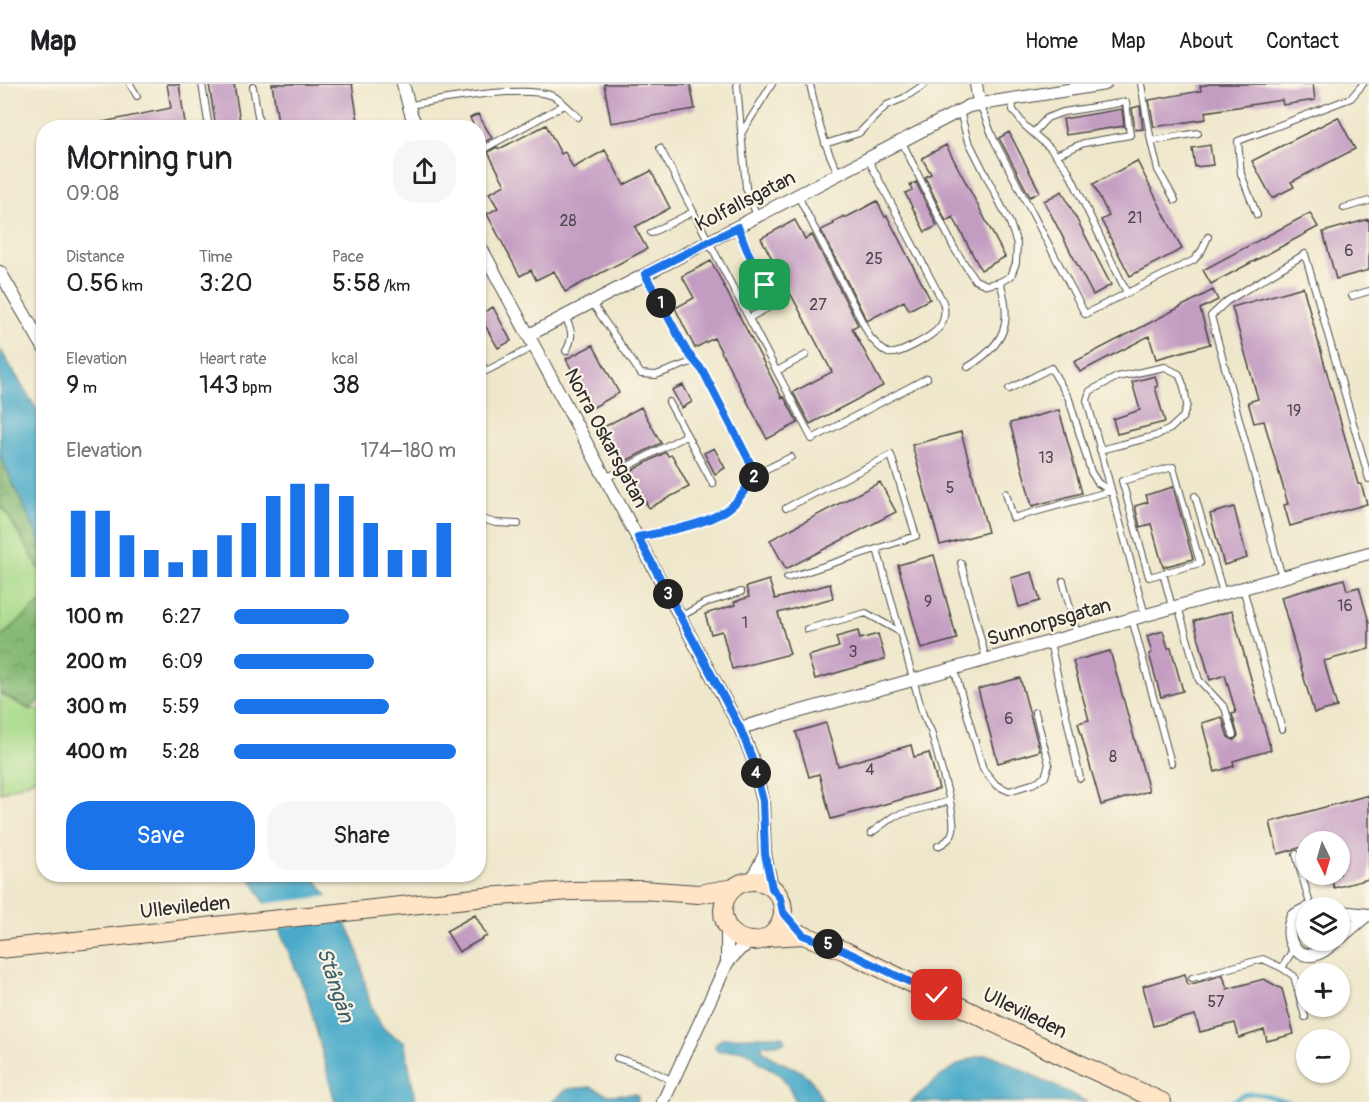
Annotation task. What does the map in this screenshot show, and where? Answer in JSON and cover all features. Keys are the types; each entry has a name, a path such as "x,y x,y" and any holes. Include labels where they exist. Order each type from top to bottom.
{"main road":[{"path":"698,894 725,920 735,936 760,939 778,929 783,912 780,898 772,888 751,881 734,888 726,899 725,920"},
{"name":"Ullevileden","path":"0,949 485,897 572,891 642,890 698,894 734,888"},
{"name":"Ullevileden","path":"783,912 803,935"},
{"name":"Ullevileden","path":"760,939 803,935 845,951 1162,1102"}],"street":[{"path":"404,84 414,120"},
{"path":"976,84 979,103"},
{"name":"Kolfallsgatan","path":"529,335 960,110 979,103 1104,84"},
{"name":"Norra Oskarsgatan","path":"486,257 740,728 752,758 763,801 765,854 772,888"},
{"path":"0,272 36,334"},
{"name":"Sunnorpsgatan","path":"740,728 1369,553"},
{"name":"Norra Oskarsgatan","path":"751,881 765,854"},
{"path":"1350,913 1368,916"},
{"path":"1294,948 1289,938 1288,926 1296,914"},
{"path":"1350,930 1368,916"},
{"path":"725,920 727,963"},
{"path":"663,1102 727,963 740,949 760,939"},
{"path":"1300,951 1307,955 1322,951"}],"lane":[{"path":"130,84 137,96"},
{"path":"202,84 208,120"},
{"path":"737,84 746,188 758,217"},
{"path":"741,135 772,84"},
{"path":"810,84 825,144 839,174"},
{"path":"825,144 859,133 887,105 904,98 925,84"},
{"path":"1141,84 1158,170 1174,200"},
{"path":"1257,215 1241,174 1238,141 1351,98 1363,84"},
{"path":"254,87 259,120"},
{"path":"408,105 514,90 539,91 555,96 578,117"},
{"path":"1011,98 1013,110 1024,125 1056,155 1068,170 1127,293"},
{"path":"1033,133 1047,118 1063,112 1126,102 1130,135 1084,143 1056,155"},
{"path":"979,103 994,140 1085,314 1194,260 1208,237"},
{"path":"486,148 564,105"},
{"path":"901,141 954,248 975,280 987,285 1000,282 1011,276 1016,263 1017,244 1010,223 967,138 960,110"},
{"path":"1151,141 1198,134"},
{"path":"660,148 812,439 927,378"},
{"path":"798,196 870,337 889,353 896,353 918,343 933,334 942,324 945,311 943,302 868,159"},
{"path":"1344,208 1369,201"},
{"path":"651,233 693,212"},
{"path":"738,227 765,285"},
{"path":"1282,577 1211,316 1227,301 1305,254 1369,478"},
{"path":"645,274 687,352 703,371 756,474"},
{"path":"968,367 987,355 1000,338 1007,303 1000,282"},
{"path":"1352,296 1369,291"},
{"path":"592,303 641,374 656,375 694,361"},
{"path":"749,318 777,303"},
{"path":"565,316 572,334 572,341 566,351"},
{"path":"486,371 535,346"},
{"path":"777,371 806,355"},
{"path":"1100,450 1155,435 1170,429 1183,417 1187,405 1179,374 1165,367 1117,377 1090,391 1087,400 1100,450 1111,491 1145,615"},
{"path":"1009,389 1052,368 1069,399 1091,472 1098,483 1111,491"},
{"path":"669,402 712,484"},
{"path":"606,478 687,435"},
{"path":"786,508 891,455 916,536 787,578"},
{"path":"638,537 714,517 734,504 756,474 791,457"},
{"path":"1173,467 1200,563 1163,573 1149,577 1122,481 1173,467"},
{"path":"1006,493 1013,518 1111,491"},
{"path":"1195,496 1223,594"},
{"path":"486,520 518,524"},
{"path":"877,549 923,715 931,731 950,801 953,832 947,843 938,846"},
{"path":"961,563 987,659"},
{"path":"1163,573 1198,680 1225,708 1233,735"},
{"path":"1063,581 1077,634"},
{"path":"1243,588 1282,729"},
{"path":"680,617 705,603 741,592"},
{"path":"807,629 866,613 901,633"},
{"path":"1132,619 1171,763"},
{"path":"1049,642 1080,778"},
{"path":"954,669 983,769 996,785 1010,791 1045,777 1048,764 1047,753 1035,712"},
{"path":"871,832 894,816 950,801"},
{"path":"1282,968 1294,948"},
{"path":"1192,978 1263,959 1294,976 1296,983"},
{"path":"617,1058 642,1066 673,1081"}],"green space":[{"path":"0,455 36,533 36,563 5,510 0,507"},
{"path":"0,507 5,510 36,562 36,607 0,637"},
{"path":"36,607 36,704 29,709 0,693 0,637"},
{"path":"0,693 29,709 36,709 36,777 0,793"}],"water":[{"path":"0,349 36,408 36,533 0,455"},
{"name":"Stångån","path":"253,882 318,882 353,938 368,997 380,1024 390,1034 404,1041 416,1102 335,1102 308,998 278,927"},
{"path":"782,1036 784,1043 763,1045 761,1048 774,1059 804,1073 813,1083 823,1102 796,1102 780,1074 760,1063 752,1054 743,1050 717,1051 715,1046 724,1038"},
{"path":"985,1055 994,1056 1087,1102 911,1102 954,1067"},
{"path":"591,1087 609,1095 635,1094 638,1102 552,1102 567,1089"}],"pier":[{"path":"330,896 345,920 275,928 262,904"}],"building":[{"path":"167,84 179,84 185,120 113,120 171,108"},
{"path":"209,84 234,84 240,120 215,120"},
{"path":"272,84 352,84 358,120 278,120"},
{"path":"604,84 690,84 695,109 611,123"},
{"path":"1210,84 1313,84 1315,100 1283,105 1282,100 1205,112 1206,119 1154,127 1149,100 1201,91 1200,86"},
{"path":"1140,106 1143,129 1135,130 1132,108"},
{"path":"1122,109 1124,126 1066,135 1063,119"},
{"path":"478,114 482,120 471,120 470,118"},
{"path":"1338,117 1355,149 1291,182 1294,187 1272,198 1252,161"},
{"path":"546,125 561,154 565,152 573,168 605,150 624,185 651,171 670,208 635,227 647,249 565,292 554,271 536,280 531,270 520,276 487,214 498,208 489,193 505,185 488,152 497,147 499,149"},
{"path":"486,128 492,138 486,141"},
{"path":"1009,132 1040,192 1030,197 999,138"},
{"path":"946,145 1005,257 981,270 953,217 946,221 925,177 931,174 922,158"},
{"path":"1210,145 1213,165 1195,167 1192,148"},
{"path":"1137,161 1182,249 1130,276 1101,220 1109,216 1093,184"},
{"path":"916,182 937,226 925,232 905,193 912,190 910,185"},
{"path":"1062,191 1111,285 1093,295 1044,201"},
{"path":"877,201 930,299 909,310 904,301 867,321 821,230 844,216 845,218"},
{"path":"1310,213 1318,227 1211,284 1203,270"},
{"path":"1369,219 1369,270 1336,279 1323,232"},
{"path":"795,220 805,239 812,235 858,325 852,328 883,386 810,424 793,392 832,372 761,238"},
{"path":"711,261 782,398 784,397 798,423 767,439 714,338 695,348 675,308 694,298 682,276"},
{"path":"1303,287 1358,484 1361,484 1367,504 1290,526 1284,505 1288,504 1264,421 1254,423 1248,402 1258,399 1232,307"},
{"path":"1213,290 1218,300 1200,309 1210,344 1156,359 1149,336 1080,372 1074,362"},
{"path":"493,307 511,341 498,348 486,327 486,311"},
{"path":"593,345 619,393 592,408 566,359"},
{"path":"1155,376 1158,386 1155,387 1165,422 1117,434 1113,419 1140,410 1132,382"},
{"path":"683,385 692,402 682,408 672,390"},
{"path":"641,407 661,443 624,462 604,427"},
{"path":"1059,410 1082,493 1032,506 1010,423"},
{"path":"961,432 988,532 940,545 912,445"},
{"path":"714,448 725,468 715,474 704,453"},
{"path":"666,452 668,456 672,455 689,487 649,508 629,472"},
{"path":"880,482 896,512 786,569 770,540"},
{"path":"1173,487 1193,559 1163,567 1151,524 1140,527 1135,506 1148,502 1146,495"},
{"path":"1234,507 1247,558 1224,565 1210,514"},
{"path":"934,555 957,639 921,649 898,565"},
{"path":"1032,572 1040,601 1019,607 1011,578"},
{"path":"1344,579 1347,590 1359,587 1369,622 1369,649 1324,661 1337,707 1314,713 1281,597"},
{"path":"769,580 775,599 830,584 833,598 778,613 790,654 732,669 722,631 711,634 705,614 735,605 734,602 749,597 746,587"},
{"path":"1232,611 1271,750 1233,761 1234,766 1215,772 1202,723 1222,717 1228,737 1234,740 1238,736 1232,714 1236,713 1225,675 1210,680 1194,621"},
{"path":"858,631 860,639 878,634 885,659 815,679 808,656 839,647 836,637"},
{"path":"1163,631 1168,648 1171,648 1183,691 1161,697 1149,654 1152,653 1147,636"},
{"path":"1110,651 1149,791 1101,805 1078,723 1089,720 1073,661"},
{"path":"1020,678 1040,751 998,763 978,689"},
{"path":"826,723 838,766 911,745 914,757 929,753 939,789 831,819 819,774 809,777 796,732"},
{"path":"1369,795 1369,879 1350,884 1350,831 1296,831 1296,849 1278,854 1270,822"},
{"path":"475,915 487,936 459,952 446,931"},
{"path":"1185,974 1188,985 1223,975 1227,989 1264,979 1282,989 1294,1034 1267,1041 1264,1030 1239,1038 1235,1023 1200,1032 1195,1015 1153,1026 1143,986"}],"waterway":[{"path":"1232,1102 1238,1097 1251,1093 1288,1102"}],"route":[{"path":"765,285 752,262 738,227 645,274 687,352 703,371 756,474 734,504 714,517 638,537 740,728 752,758 763,801 765,854 772,888 780,898 783,912 803,935 845,951 937,995"}]}
